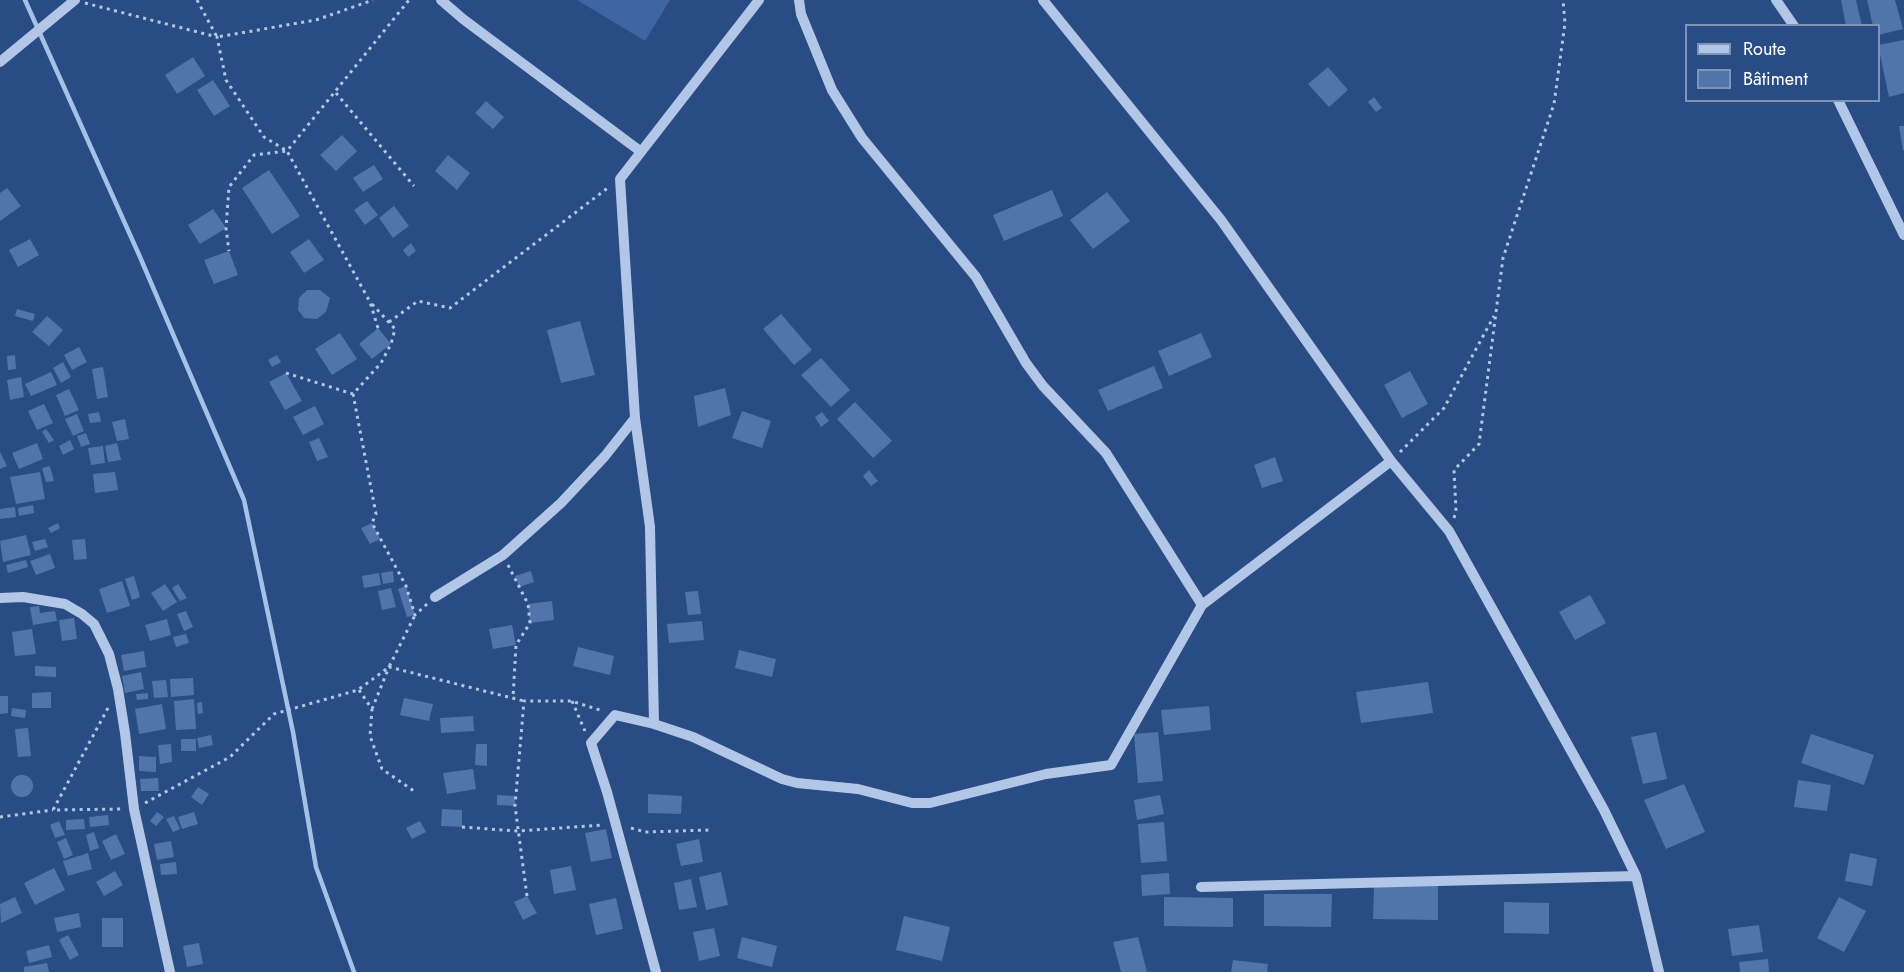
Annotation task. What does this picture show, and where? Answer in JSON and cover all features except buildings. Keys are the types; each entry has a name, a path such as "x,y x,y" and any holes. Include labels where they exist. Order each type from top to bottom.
{"street":[{"path":"0,62 75,0"},
{"path":"441,0 463,19 640,151"},
{"path":"654,724 650,527 635,418 620,179 759,0"},
{"path":"799,0 801,14 832,90 862,138 975,277 1026,363 1043,386 1106,453 1202,605"},
{"path":"1043,0 1221,220 1391,461 1449,531 1604,810 1636,876 1659,972"},
{"path":"1776,0 1793,24"},
{"path":"1839,102 1904,235"},
{"path":"435,597 503,555 561,503 605,456 635,418"},
{"path":"656,972 591,743 615,715 654,724 693,737 782,779 797,783 858,789 912,803 930,803 1046,774 1111,765 1202,605 1391,461"},
{"path":"0,598 46,600 65,604 94,624 109,654 118,689 134,809 170,972"},
{"path":"1201,887 1636,876"}],"path":[{"path":"75,0 217,37 316,20 373,0"},
{"path":"197,0 217,37 226,80 264,137 287,151 370,302 378,328"},
{"path":"229,250 226,228 229,187 254,155 287,151 409,0"},
{"path":"1449,531 1456,511 1454,470 1479,444 1503,258 1554,104 1565,23 1563,0"},
{"path":"335,93 414,186"},
{"path":"388,322 418,301 450,308 620,179"},
{"path":"353,394 381,363 391,344 395,328 370,302"},
{"path":"1391,461 1444,408 1496,312"},
{"path":"286,373 353,394"},
{"path":"353,394 376,514 372,523 406,586 415,615"},
{"path":"503,555 528,604 530,623 516,645 513,698"},
{"path":"414,791 382,769 370,736 372,709 389,667 415,615 435,597"},
{"path":"389,667 524,701 571,701 615,715"},
{"path":"0,817 53,810 134,809 231,757 274,714 358,690 389,667"},
{"path":"53,810 118,689"},
{"path":"358,690 372,709"},
{"path":"524,701 514,806 527,896"},
{"path":"571,701 591,743"},
{"path":"462,827 517,831 615,824 645,832 710,830"}],"shaded area":[{"path":"577,0 670,0 645,41"}],"waterway":[{"path":"25,0 140,257 244,500 293,732 316,867 354,972"}]}
